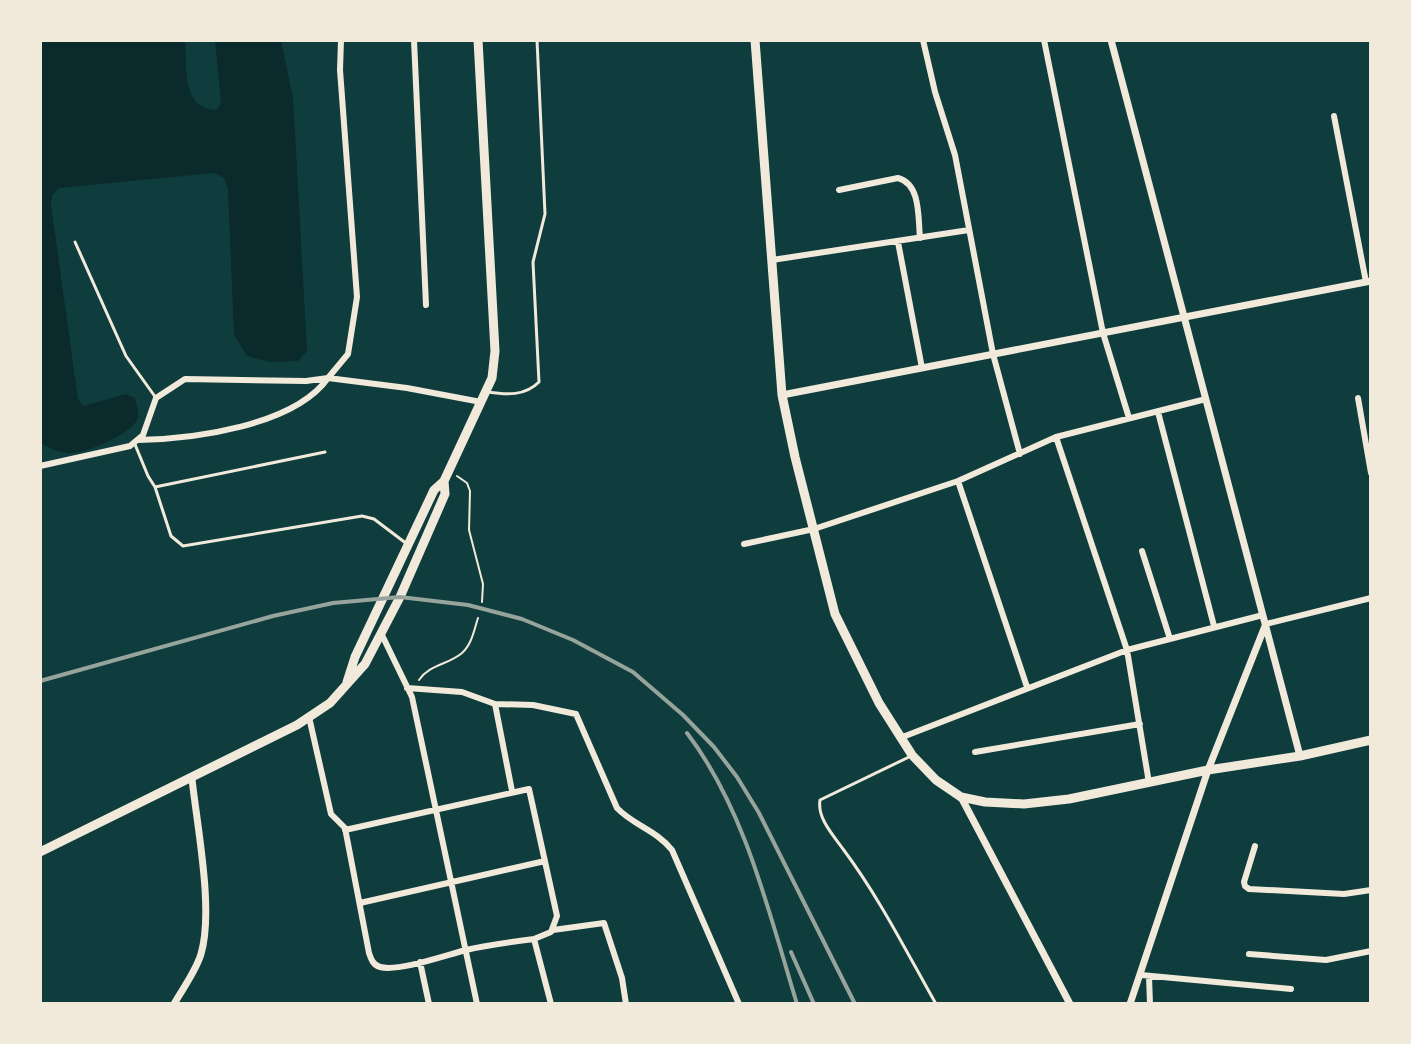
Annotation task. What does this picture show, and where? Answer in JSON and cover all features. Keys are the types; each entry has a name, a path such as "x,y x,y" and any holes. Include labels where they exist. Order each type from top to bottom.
{"main road":[{"path":"347,682 355,657 434,490 450,471 492,378 495,318 478,40"},
{"path":"755,40 782,395 835,614 879,703 912,755 936,780 961,797 1024,804 1069,799 1371,740"},
{"path":"40,852 192,779 330,703 365,664 400,597 445,494 444,481"}],"street":[{"path":"136,441 198,437 240,428 285,410 320,389 348,354 357,297 340,70 341,40"},
{"path":"414,40 426,305"},
{"path":"923,40 955,155 993,354 1020,454"},
{"path":"1044,40 1103,333 1129,418"},
{"path":"1111,40 1300,756"},
{"path":"782,395 1368,281 1334,116"},
{"path":"839,190 898,178 906,180 913,188 920,238"},
{"path":"772,260 969,230"},
{"path":"898,242 922,368"},
{"path":"40,466 130,446 143,435 156,398 185,379 306,381 328,378 481,402"},
{"path":"1358,398 1371,473"},
{"path":"744,544 814,529 958,481 1056,437 1206,399"},
{"path":"1158,412 1214,626"},
{"path":"1056,437 1127,650 1149,783"},
{"path":"958,481 1027,687"},
{"path":"1142,551 1170,639"},
{"path":"1266,624 1371,599"},
{"path":"899,738 1127,650 1263,615"},
{"path":"1130,1004 1145,976 1208,770 1266,624"},
{"path":"381,632 411,688 477,1004"},
{"path":"411,688 462,692 495,704 533,705 576,714 617,808 623,815 653,831 672,850 739,1004"},
{"path":"495,704 512,791"},
{"path":"309,717 331,814 345,830 369,953 378,967 420,962 466,950 534,939 553,930 599,923 606,925 622,978 626,1004"},
{"path":"975,752 1140,724"},
{"path":"174,1004 200,959 205,940 206,911 192,779"},
{"path":"345,830 529,789 557,916 553,930"},
{"path":"961,797 1070,1004"},
{"path":"1255,846 1244,882 1249,889 1344,894 1371,890"},
{"path":"360,903 545,861"},
{"path":"534,939 551,1004"},
{"path":"1249,954 1326,960 1371,951"},
{"path":"420,962 429,1004"},
{"path":"1145,976 1291,989"},
{"path":"1145,976 1150,1004"}],"lane":[{"path":"486,392 513,395 527,391 539,382 533,262 545,214 537,40"},
{"path":"75,242 126,356 156,398"},
{"path":"136,441 171,536 183,546 362,516 374,519 409,545"},
{"path":"155,487 325,452"},
{"path":"912,755 820,800 819,811 829,830 870,885 936,1004"}],"path":[{"path":"450,471 467,483 470,491 469,530 483,584 482,602"},
{"path":"411,688 424,672 462,653 471,640 478,618"}],"water":[{"path":"40,40 185,40 186,73 191,94 205,108 216,110 221,103 215,40 281,40 293,98 307,351 298,361 270,362 247,356 234,335 228,189 224,178 214,173 59,188 52,195 78,399 83,406 126,394 135,398 138,411 135,423 123,433 95,447 67,453 40,443"}],"railway":[{"path":"40,681 273,616 333,603 400,597 468,605 522,619 573,640 633,672 683,715 714,747 759,813 855,1004"},
{"path":"687,733 725,795 740,828 797,1004"},
{"path":"791,952 814,1004"}]}
